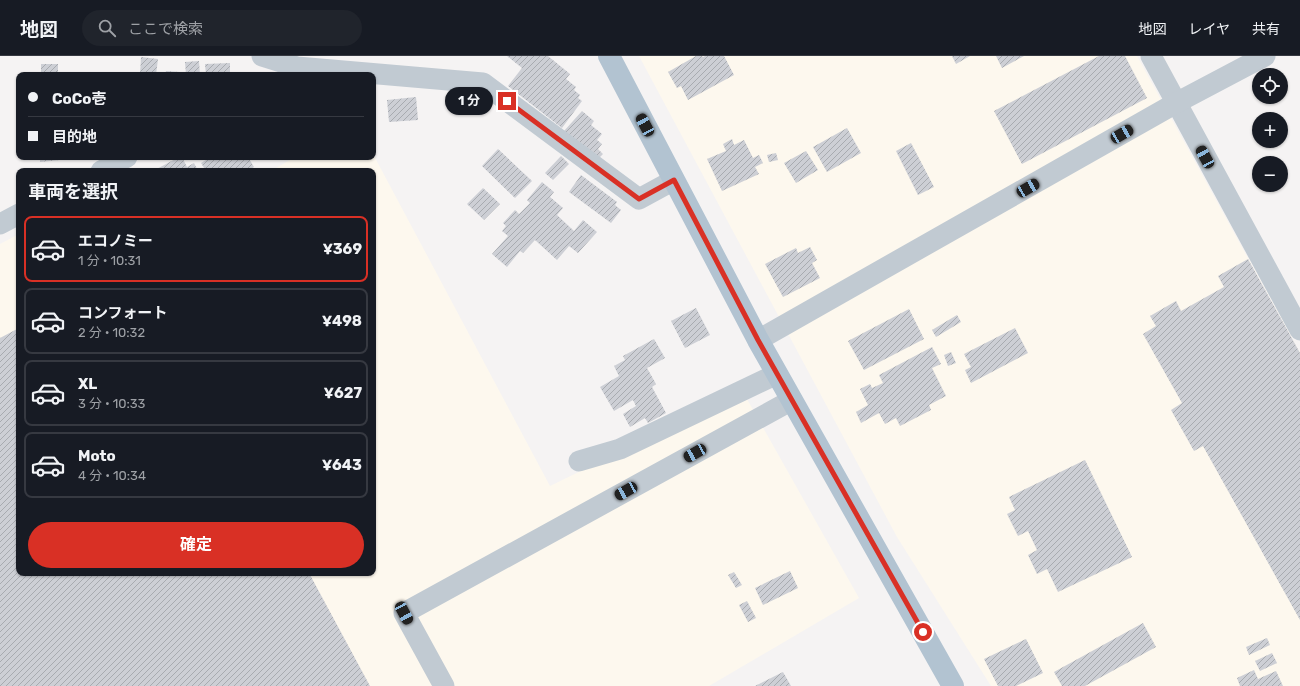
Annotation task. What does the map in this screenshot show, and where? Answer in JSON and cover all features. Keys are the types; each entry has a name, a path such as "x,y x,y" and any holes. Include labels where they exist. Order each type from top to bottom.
{"main road":[{"path":"609,56 758,340 953,686"}],"street":[{"path":"262,56 289,71 305,72"},
{"path":"289,71 317,56"},
{"path":"1151,56 1300,330"},
{"path":"758,340 1176,103 1265,56"},
{"path":"376,76 483,83 639,199 674,180"},
{"path":"106,168 121,160"},
{"path":"0,224 16,216"},
{"path":"579,461 620,449 777,374"},
{"path":"444,686 404,613 792,400"}],"shaded area":[{"path":"639,56 1137,56 1300,353 1300,686 991,686 897,537"},
{"path":"290,160 376,160 550,486 743,392 859,598 709,686 0,686 0,244 16,236 16,576 376,576 376,168 276,168"}],"building":[{"path":"507,56 548,56 570,74 566,79 576,87 574,90 580,95 578,98 582,101 562,128 508,86 522,68"},
{"path":"696,56 724,56 734,75 688,100 681,86 677,88 668,72"},
{"path":"952,56 970,56 956,64"},
{"path":"996,56 1024,56 1002,68"},
{"path":"1099,56 1125,56 1147,98 1022,164 994,111"},
{"path":"141,57 158,59 156,72 140,72"},
{"path":"199,61 200,72 186,72 185,62"},
{"path":"230,63 230,72 206,72 205,64"},
{"path":"41,64 58,64 58,72 41,72"},
{"path":"416,97 418,120 389,122 387,100"},
{"path":"582,111 594,121 591,125 602,134 597,140 602,144 598,149 603,154 597,160 564,131"},
{"path":"847,128 861,153 827,172 813,147"},
{"path":"732,139 734,145 744,140 753,158 759,155 763,163 755,167 759,174 722,191 707,159 726,151 723,144"},
{"path":"911,143 934,187 918,195 896,151"},
{"path":"498,149 532,181 515,198 482,166"},
{"path":"806,151 818,170 796,183 784,163"},
{"path":"776,153 778,160 769,162 767,155"},
{"path":"561,156 569,164 553,180 545,173"},
{"path":"40,160 59,160 40,162"},
{"path":"173,160 184,160 187,167 194,163 196,168 159,168"},
{"path":"206,160 250,160 254,167 204,168 201,163"},
{"path":"581,175 617,202 615,205 621,210 611,223 569,192"},
{"path":"542,182 554,192 550,197 563,208 557,215 574,231 583,220 597,232 578,253 569,246 557,260 535,240 523,253 520,251 507,267 492,254 508,236 502,231 506,226 503,223 515,210 519,214 530,203 527,200"},
{"path":"483,188 500,204 484,220 467,204"},
{"path":"810,247 817,260 812,263 820,278 783,297 765,264 796,248 798,253"},
{"path":"1248,259 1300,353 1300,620 1203,446 1194,451 1171,410 1182,403 1143,334 1156,326 1150,316 1176,301 1181,311 1224,287 1218,276"},
{"path":"696,308 710,335 685,348 671,321"},
{"path":"909,309 924,339 864,370 848,341"},
{"path":"957,315 961,322 936,337 932,330"},
{"path":"1015,328 1028,353 971,383 965,370 971,367 964,354"},
{"path":"16,330 16,576 311,576 370,686 0,686 0,338"},
{"path":"654,339 665,358 647,368 656,384 652,387 666,413 648,423 645,418 630,427 623,414 636,406 633,400 614,411 600,387 619,376 614,366 625,360 623,356"},
{"path":"932,347 941,364 932,368 946,396 929,405 931,410 900,426 896,418 885,424 879,413 861,423 856,412 868,405 860,389 870,384 872,388 883,383 879,375"},
{"path":"951,352 956,363 948,366 944,355"},
{"path":"1085,460 1132,557 1058,592 1047,569 1037,574 1028,555 1037,550 1028,531 1018,536 1007,514 1015,510 1009,497"},
{"path":"790,571 798,588 763,605 755,588"},
{"path":"734,572 742,585 736,588 728,575"},
{"path":"747,601 756,618 748,622 739,605"},
{"path":"1143,623 1156,647 1085,686 1062,686 1054,672"},
{"path":"1267,638 1270,645 1249,655 1246,647"},
{"path":"1026,639 1043,673 1016,686 998,686 984,659"},
{"path":"1272,653 1277,663 1260,671 1255,661"},
{"path":"1254,670 1258,679 1276,671 1283,686 1240,686 1237,678"},
{"path":"783,672 791,686 755,686"}],"route":[{"path":"507,101 639,199 674,180 758,340 923,632"}]}
